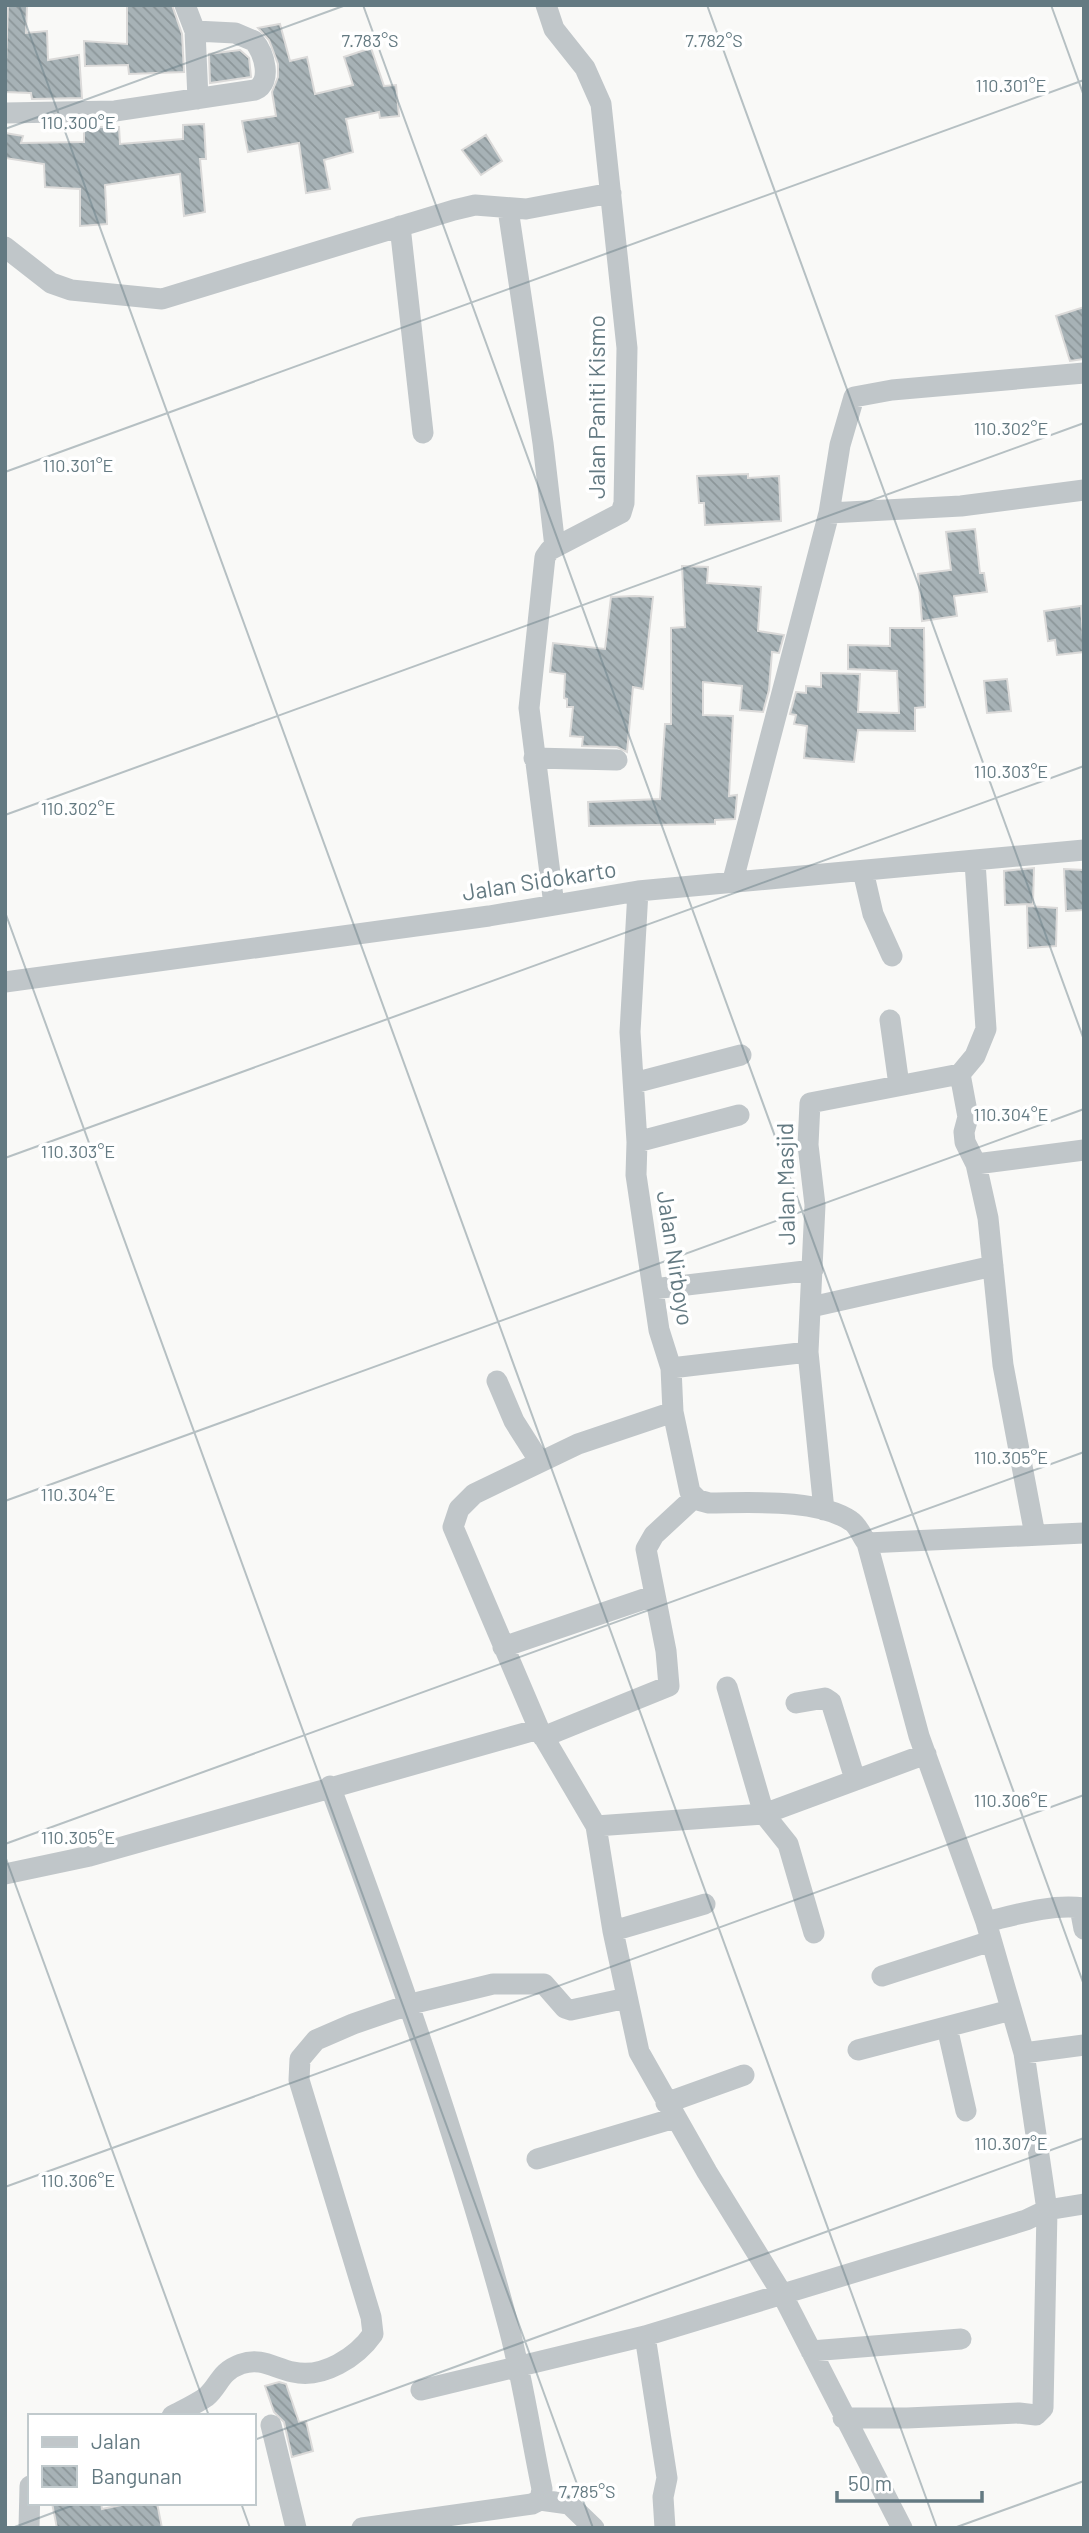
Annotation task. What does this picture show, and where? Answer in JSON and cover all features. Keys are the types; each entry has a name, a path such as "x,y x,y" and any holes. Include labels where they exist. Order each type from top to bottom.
{"street":[{"path":"186,5 195,31 198,99"},
{"name":"Jalan Paniti Kismo","path":"546,5 554,29 585,68 601,104 627,348 626,494 621,513 555,547"},
{"path":"5,113 115,111 255,90 264,84 266,77 258,44 251,38 235,33 195,31"},
{"path":"5,247 51,283 71,290 162,299 475,205 526,209 611,193"},
{"path":"508,209 543,443 555,547 545,557 534,636 529,708 554,905"},
{"path":"400,226 423,433"},
{"path":"733,880 829,513 840,445 854,397 892,390 1084,373"},
{"path":"829,513 961,506 1084,490"},
{"path":"534,758 617,760"},
{"name":"Jalan Sidokarto","path":"5,982 638,891 733,880 975,862 1084,850"},
{"path":"975,862 986,1029 975,1056 960,1074 968,1117 965,1142 976,1164 988,1218 1003,1365 1035,1535"},
{"path":"863,871 873,914 892,956"},
{"name":"Jalan Nirboyo","path":"638,891 630,1032 637,1142 636,1175 659,1330 670,1368 673,1412 690,1492 695,1497"},
{"path":"890,1020 899,1085"},
{"path":"634,1083 741,1055"},
{"name":"Jalan Masjid","path":"824,1510 808,1352 815,1205 808,1145 810,1103 960,1074"},
{"path":"637,1142 739,1115"},
{"path":"976,1164 1084,1150"},
{"path":"811,1307 993,1266"},
{"path":"653,1289 813,1270"},
{"path":"670,1368 808,1352"},
{"path":"497,1381 514,1421 540,1462"},
{"path":"673,1412 578,1444 474,1493 459,1509 453,1527 541,1733 596,1826 613,1931 639,2052 671,2110 782,2292 843,2418 902,2528"},
{"path":"5,1874 90,1856 330,1786 541,1733 668,1678 666,1651 653,1596 646,1549 654,1535 695,1497 709,1503 795,1505 824,1510 853,1521 867,1543 897,1665 988,1932 1024,2053 1047,2210 1040,2412 1036,2415 1019,2413 843,2418"},
{"path":"867,1543 1084,1533"},
{"path":"503,1647 653,1596"},
{"path":"727,1687 764,1814 788,1844 814,1933"},
{"path":"796,1703 825,1698 831,1702 855,1779"},
{"path":"596,1826 764,1814 926,1754"},
{"path":"330,1786 411,2004 518,2365 542,2489 540,2500"},
{"path":"613,1931 705,1904"},
{"path":"882,1976 1038,1909 1063,1906 1082,1915"},
{"path":"176,2414 207,2396 221,2375 237,2365 252,2361 270,2363 293,2372 320,2371 338,2364 363,2348 373,2334 299,2080 300,2059 316,2039 411,2004 493,1984 544,1983 565,2008 571,2010 627,1998"},
{"path":"858,2050 1011,2010"},
{"path":"947,2027 966,2112"},
{"path":"1024,2053 1084,2045"},
{"path":"537,2159 671,2110 744,2075"},
{"path":"421,2390 645,2336 782,2292 1026,2220 1047,2210 1084,2204"},
{"path":"645,2336 667,2478 663,2497 666,2528"},
{"path":"811,2351 961,2339"},
{"path":"271,2424 296,2528"},
{"path":"362,2528 500,2519 540,2500 569,2504 594,2528"},
{"path":"29,2528 30,2505"}],"building":[{"path":"8,5 27,6 26,33 47,31 48,60 79,55 82,98 32,99 31,93 5,92"},
{"path":"127,5 172,5 182,34 184,72 129,74 128,65 85,66 84,41 127,44"},
{"path":"280,24 290,61 307,57 315,94 353,85 344,57 371,48 384,86 396,85 399,116 380,118 379,112 346,119 353,152 324,160 330,189 306,193 299,143 248,152 242,121 276,116 272,92 278,77 278,64 269,40 258,28"},
{"path":"240,50 249,58 251,77 210,83 209,54"},
{"path":"204,124 206,159 200,159 205,212 184,216 180,174 105,185 107,224 80,226 80,189 45,187 44,164 5,158 5,133 23,136 21,143 84,142 84,127 119,127 120,144 183,139 183,125"},
{"path":"486,135 502,161 481,175 462,150"},
{"path":"1084,307 1084,359 1070,361 1056,316"},
{"path":"748,474 748,478 779,476 781,521 705,525 704,503 699,503 697,476"},
{"path":"975,529 980,573 984,573 987,592 954,596 957,616 922,621 918,574 951,570 946,532"},
{"path":"682,566 708,567 707,583 761,587 758,631 784,635 779,653 772,652 769,690 763,712 740,710 742,686 703,682 703,715 733,716 729,796 737,795 735,819 715,820 715,824 589,826 588,802 660,799 665,724 671,724 671,628 685,627"},
{"path":"611,597 653,597 643,689 633,687 627,752 617,747 582,746 583,737 570,736 573,707 567,707 567,699 564,698 565,674 550,672 553,643 605,649"},
{"path":"1081,606 1084,652 1057,655 1055,640 1048,641 1044,611"},
{"path":"890,628 924,628 925,707 915,708 915,731 858,730 854,762 804,758 807,726 794,724 796,715 790,714 796,692 806,693 806,686 821,687 821,673 860,674 858,712 899,713 897,671 848,669 848,645 890,646"},
{"path":"1007,679 1011,711 987,713 984,681"},
{"path":"1034,868 1033,904 1005,905 1004,871"},
{"path":"1064,869 1084,870 1084,910 1066,911"},
{"path":"1027,906 1057,908 1056,946 1028,948"},
{"path":"279,2382 286,2384 299,2422 306,2421 313,2451 292,2457 284,2422 274,2412 265,2386"},
{"path":"52,2505 101,2505 102,2509 121,2505 157,2505 162,2528 57,2528"}]}
